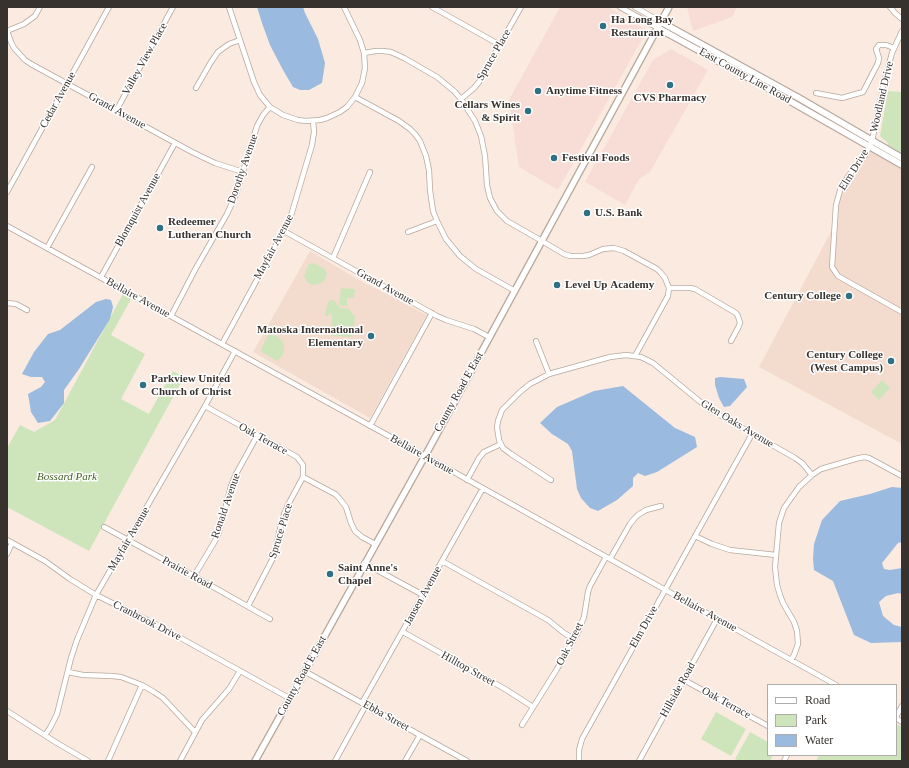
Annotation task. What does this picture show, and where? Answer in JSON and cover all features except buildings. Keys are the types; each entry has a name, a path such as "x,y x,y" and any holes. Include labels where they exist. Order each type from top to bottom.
{"main road":[{"name":"County Road E East","path":"255,761 425,456 670,7"},
{"name":"East County Line Road","path":"661,22 804,102 871,144"},
{"name":"East County Line Road","path":"658,28 871,144"},
{"path":"871,144 902,158"},
{"path":"871,144 902,165"}],"street":[{"path":"7,31 24,24 35,16 40,7"},
{"name":"Cedar Avenue","path":"7,192 109,7"},
{"name":"Valley View Place","path":"116,111 173,7"},
{"path":"229,7 257,88 265,101 270,107 290,118 314,121 327,118 347,107 359,90 364,76 364,53 360,40 344,7"},
{"path":"432,7 500,45"},
{"name":"Spruce Place","path":"461,99 479,82 521,7"},
{"name":"East County Line Road","path":"620,7 658,28"},
{"name":"East County Line Road","path":"635,7 661,22"},
{"path":"890,7 902,19"},
{"name":"Woodland Drive","path":"871,144 884,83 894,48 902,30"},
{"name":"Grand Avenue","path":"7,31 13,46 25,60 204,159 243,172"},
{"path":"196,88 218,52 229,44 240,40"},
{"path":"816,94 842,98 863,92 878,63 879,58 876,49 879,45 886,45 894,48"},
{"path":"364,53 384,51 398,55 437,77 461,99 475,121 481,136 485,156 488,192 493,205 507,221 564,254 576,257 589,255 609,248 620,249 657,269 665,278 669,288 668,296 635,356"},
{"path":"355,97 404,124 415,134 424,148 428,163 431,200 437,221 452,248 467,262 485,275 515,291"},
{"name":"Dorothy Avenue","path":"171,316 227,214 236,194 260,120 270,107"},
{"name":"Mayfair Avenue","path":"222,344 290,219 312,145 314,121"},
{"name":"Blomquist Avenue","path":"101,277 146,197 174,143"},
{"name":"Elm Drive","path":"871,144 864,157 841,187 836,205 832,268 838,276 902,312"},
{"path":"47,248 92,167"},
{"path":"333,258 370,172"},
{"path":"408,232 437,221"},
{"name":"Bellaire Avenue","path":"7,226 425,456 791,660 827,683"},
{"name":"Grand Avenue","path":"284,231 432,313 446,320 474,329 490,337"},
{"path":"669,288 695,289 736,313 740,323 731,341"},
{"path":"7,303 16,304 27,310"},
{"path":"370,426 432,313"},
{"path":"536,341 549,374"},
{"name":"Mayfair Avenue","path":"45,735 57,714 77,640 96,595 235,351"},
{"name":"Glen Oaks Avenue","path":"501,444 497,427 502,410 530,384 549,374 610,357 622,355 635,356 653,363 704,406 718,415 795,458 802,463 812,475"},
{"name":"Oak Terrace","path":"205,406 297,457 303,465 303,477"},
{"name":"Elm Drive","path":"579,761 579,750 582,739 752,434"},
{"name":"Ronald Avenue","path":"194,576 215,541 219,532 231,486 257,436"},
{"path":"467,480 484,452 501,444 507,451 551,480"},
{"path":"791,660 798,644 797,631 783,603 776,576 777,532 784,508 804,482 812,475 822,469 859,458 864,457 873,460 902,476"},
{"path":"303,477 335,494 346,507 355,531 362,537 375,544"},
{"name":"Spruce Place","path":"248,606 274,556 284,514 303,477"},
{"name":"Jansen Avenue","path":"335,761 364,704 482,488"},
{"name":"Oak Street","path":"522,725 557,669 581,625 590,586 634,519 646,510 661,506"},
{"name":"Prairie Road","path":"104,527 270,619"},
{"path":"695,536 730,550 776,555"},
{"path":"7,554 9,541"},
{"name":"Cranbrook Drive","path":"9,541 45,561 96,595 158,626 290,698"},
{"path":"442,561 548,620 564,634 574,639"},
{"path":"364,563 423,595"},
{"name":"Hillside Road","path":"639,761 717,619"},
{"name":"Hilltop Street","path":"403,632 505,689 533,707"},
{"path":"180,761 202,720 229,689 240,671"},
{"path":"68,672 83,676 121,677 142,686 163,698 195,732"},
{"name":"Ebba Street","path":"304,672 467,761"},
{"name":"Oak Terrace","path":"684,680 767,725"},
{"path":"108,761 142,686"},
{"path":"897,716 902,706"},
{"path":"7,711 88,761"},
{"path":"405,761 420,735"}],"shaded area":[{"path":"560,7 608,7 647,30 558,190 519,167 509,100"},
{"path":"687,7 737,7 732,17 693,31"},
{"path":"671,49 708,70 650,172 639,179 625,205 585,182 653,60"},
{"name":"Century College","path":"870,146 902,165 902,444 759,367 834,226 841,187"},
{"path":"310,251 359,280 427,315 370,418 253,352"}],"green space":[{"path":"888,91 902,92 902,158 887,149 888,143 880,136"},
{"path":"314,263 326,270 327,274 322,283 314,285 308,283 304,276 309,264"},
{"path":"341,288 355,289 354,298 347,298 347,306 339,305"},
{"name":"Bossard Park","path":"123,294 131,299 111,335 145,354 121,399 149,414 173,371 184,377 89,551 7,507 7,448 20,425 34,432 55,420"},
{"path":"330,300 336,302 339,308 349,309 355,317 352,337 331,336 332,314 329,313 328,316 326,316 325,314 328,302"},
{"path":"268,335 277,336 283,342 284,351 282,356 277,361 262,352 261,349"},
{"path":"882,380 890,388 879,400 871,392"},
{"path":"716,712 746,729 731,756 701,739"},
{"path":"897,724 902,727 902,761 816,761 818,756 897,756"},
{"path":"750,732 767,741 767,756 772,756 770,761 739,761 735,759"}],"water":[{"path":"257,7 303,7 318,39 325,63 322,83 309,90 300,90 293,87 270,45"},
{"path":"106,299 111,300 113,307 110,319 64,390 64,403 50,421 38,423 31,412 28,394 41,387 45,382 42,377 31,377 22,374 34,352 48,334 60,330 96,302"},
{"path":"715,378 744,379 747,387 730,406 724,407 719,398 715,385"},
{"path":"623,386 675,428 695,437 697,447 657,472 645,476 638,473 633,478 633,486 617,500 598,511 590,508 581,498 577,489 572,451 568,444 552,434 540,423 557,407 594,391"},
{"path":"892,487 902,488 902,542 898,543 882,563 884,569 890,570 902,568 902,594 898,593 886,596 879,602 883,616 894,625 902,627 902,642 871,643 854,635 833,581 814,570 814,544 822,520 840,501"}],"place":[{"name":"Ha Long Bay Restaurant","path":"603,26"},
{"name":"CVS Pharmacy","path":"670,85"},
{"name":"Anytime Fitness","path":"538,91"},
{"name":"Cellars Wines & Spirit","path":"528,111"},
{"name":"Festival Foods","path":"554,158"},
{"name":"U.S. Bank","path":"587,213"},
{"name":"Redeemer Lutheran Church","path":"160,228"},
{"name":"Level Up Academy","path":"557,285"},
{"name":"Century College","path":"849,296"},
{"name":"Matoska International Elementary","path":"371,336"},
{"name":"Century College (West Campus)","path":"891,361"},
{"name":"Parkview United Church of Christ","path":"143,385"},
{"name":"Saint Anne's Chapel","path":"330,574"}]}
